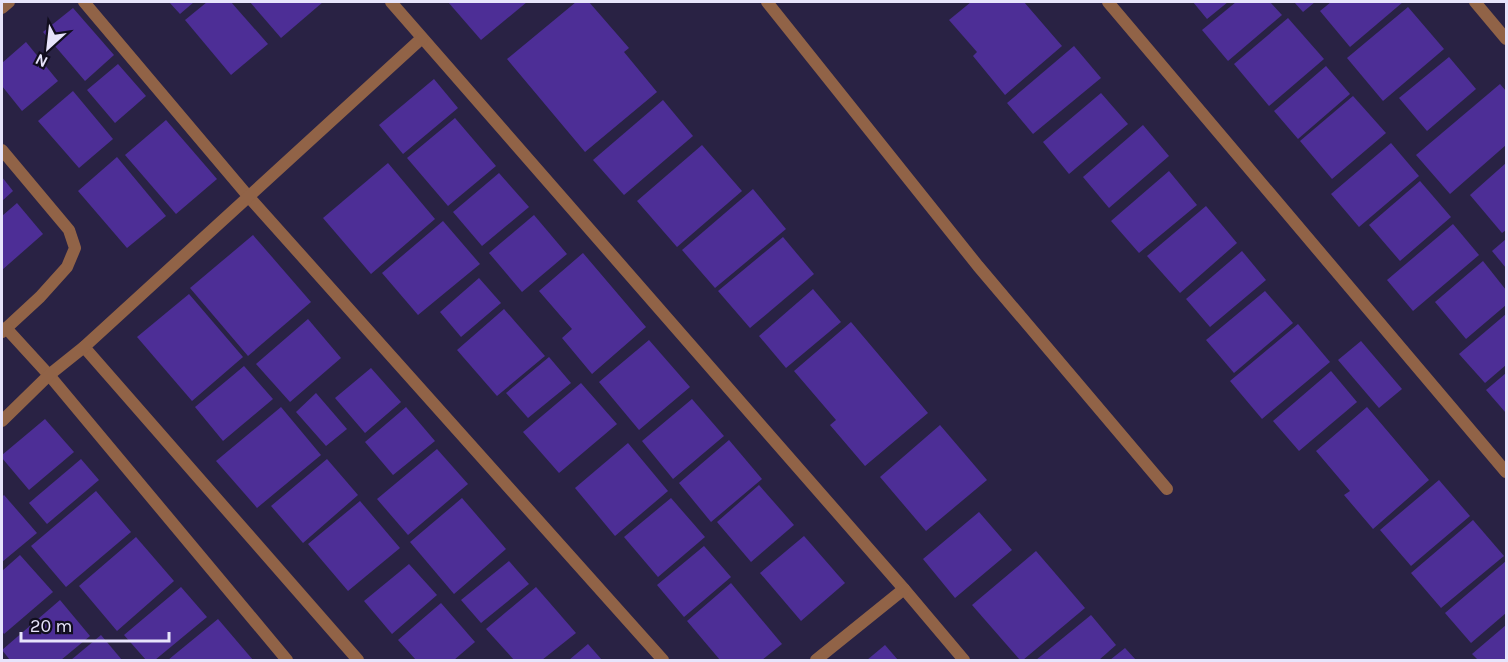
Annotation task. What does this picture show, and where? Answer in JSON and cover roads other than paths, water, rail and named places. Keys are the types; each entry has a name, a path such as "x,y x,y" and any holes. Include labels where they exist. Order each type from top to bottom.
{"street":[{"path":"2,8 9,2"},
{"path":"84,2 248,196 663,660"},
{"path":"391,2 904,589 963,660"},
{"path":"767,2 978,266 1167,489"},
{"path":"1108,2 1506,472"},
{"path":"1476,2 1506,39"},
{"path":"2,421 49,375 84,347 422,38"},
{"path":"2,150 69,230 75,248 67,267 40,297 4,330 49,375 287,660"},
{"path":"84,347 358,660"},
{"path":"816,660 904,589"}]}
